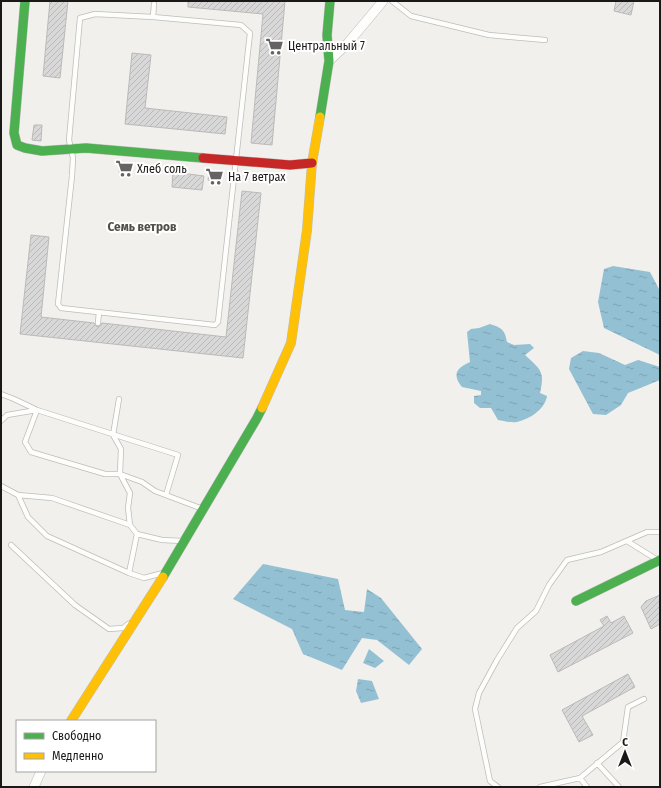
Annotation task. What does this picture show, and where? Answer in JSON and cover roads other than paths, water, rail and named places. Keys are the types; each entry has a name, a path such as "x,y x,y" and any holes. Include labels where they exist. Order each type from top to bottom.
{"street":[{"path":"25,1 14,133 17,145 26,149 34,150 57,151 86,148 290,165 312,163"},
{"path":"72,720 167,572 257,418 291,343 307,230 312,163 329,61 327,35 330,1"},
{"path":"329,61 348,42 383,1"},
{"path":"576,601 659,560"},
{"path":"34,787 42,772"}],"lane":[{"path":"392,1 411,16 490,36 544,40"},
{"path":"153,17 154,4"},
{"path":"95,14 153,17 241,26 250,33 218,322 215,325 61,308 58,304 72,176 73,158 68,140 80,18 95,14"},
{"path":"98,323 99,312"},
{"path":"1,394 37,410 178,455 166,495"},
{"path":"119,399 113,435 121,449 120,474 130,493 128,508 130,525"},
{"path":"37,410 25,442 31,452 105,474 120,474 142,482 155,491 204,509"},
{"path":"1,421 7,415 37,410"},
{"path":"1,486 18,494 52,498 130,525 138,534 162,540 185,541"},
{"path":"18,494 28,517 47,536 129,573 144,578 167,572"},
{"path":"498,787 490,781 475,709 479,693 517,628 536,611 549,585 567,560 601,552 647,532 660,532"},
{"path":"129,573 138,534"},
{"path":"627,541 659,560"},
{"path":"11,545 75,605 109,629 123,628 136,618"},
{"path":"540,787 580,778 623,742 628,707 644,699"},
{"path":"597,763 619,787"},
{"path":"580,778 587,787"}],"water":[{"path":"613,266 650,272 660,291 660,355 604,328 598,302 604,269"},
{"path":"490,324 502,330 507,342 514,345 530,344 534,348 525,355 540,371 542,380 540,393 547,396 546,401 536,413 522,421 512,422 498,420 491,408 480,408 474,403 474,396 481,395 481,391 462,387 457,379 456,375 459,369 470,362 467,332 471,329"},
{"path":"583,351 599,353 625,365 638,360 660,367 660,380 628,393 621,405 606,415 593,414 569,369 571,358"},
{"path":"263,564 338,579 345,610 364,612 367,589 381,598 422,649 409,665 377,640 362,638 342,670 303,654 292,629 233,599"},
{"path":"369,649 384,661 375,668 363,663"},
{"path":"358,679 372,681 379,699 361,703 356,691"}],"place":[{"name":"Центральный 7","path":"275,46"},
{"name":"Хлеб соль","path":"124,169"},
{"name":"На 7 ветрах","path":"215,177"}],"district":[{"name":"Семь ветров","path":"142,226"}]}
